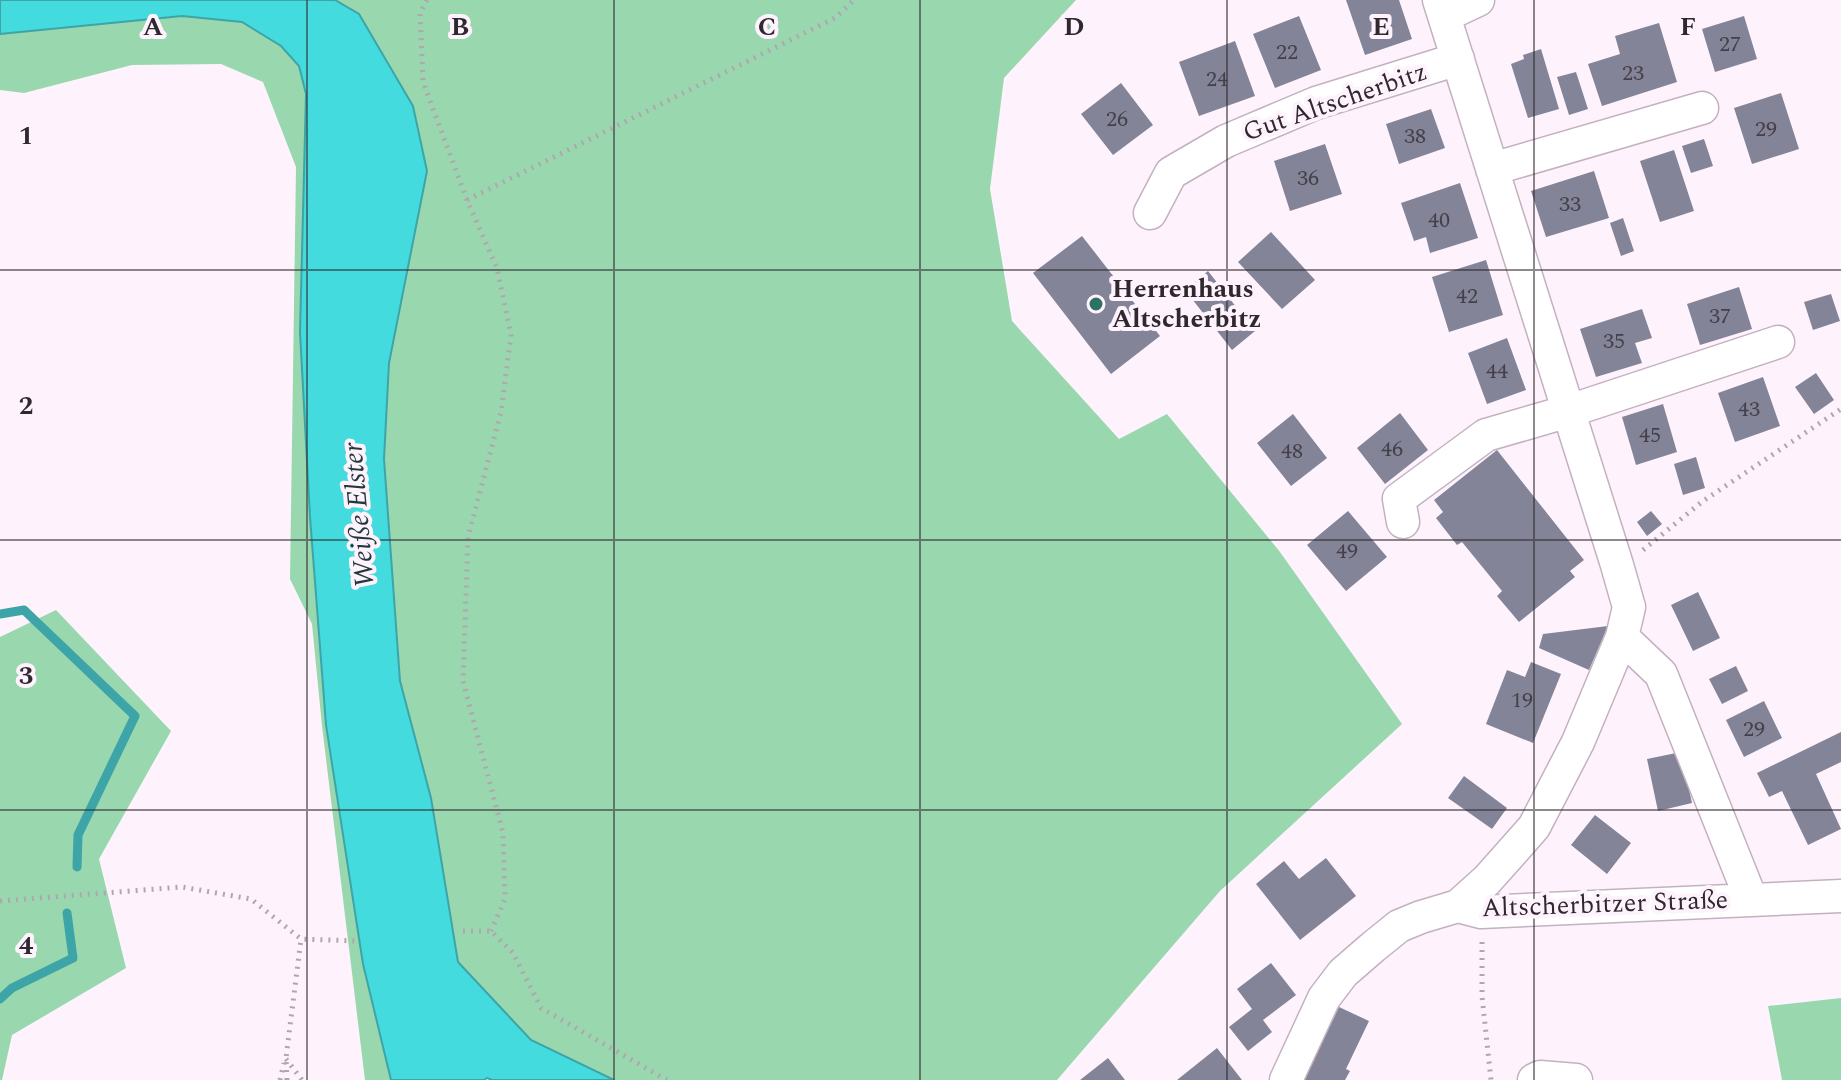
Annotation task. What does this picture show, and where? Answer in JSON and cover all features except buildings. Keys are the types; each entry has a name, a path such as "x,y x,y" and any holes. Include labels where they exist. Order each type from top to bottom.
{"street":[{"name":"Gut Altscherbitz","path":"1478,0 1441,8 1617,565 1629,607 1622,637"},
{"name":"Gut Altscherbitz","path":"1150,213 1171,173 1226,141 1316,103 1458,59"},
{"path":"1492,169 1702,108"},
{"path":"1403,522 1399,499 1486,435 1778,342"},
{"name":"Altscherbitzer Straße","path":"1470,909 1487,880 1534,827 1578,742 1622,637 1661,674 1751,899"},
{"name":"Altscherbitzer Straße","path":"1286,1080 1324,998 1343,973 1399,926 1470,909 1841,896"},
{"path":"1534,1080 1540,1077 1576,1080"}],"path":[{"path":"427,0 420,13 423,82 467,200 497,268 511,335 501,412 468,537 463,681 503,833 505,899 491,931"},
{"path":"467,200 835,18 854,0"},
{"path":"1617,565 1640,553 1703,501 1841,409"},
{"path":"0,901 182,887 251,899 301,939 356,941"},
{"path":"1470,909 1491,1080"},
{"path":"463,931 491,931 513,953 541,1008 667,1080"},
{"path":"280,1080 286,1058 301,939"},
{"path":"286,1058 287,1080"},
{"path":"286,1058 302,1080"}],"green space":[{"path":"335,0 1076,0 1004,78 990,189 1012,321 1119,439 1167,414 1280,552 1402,724 1220,891 1057,1080 614,1080 531,1040 458,962 431,798 400,681 384,459 389,363 427,171 413,106 359,14"},
{"path":"183,16 242,22 281,46 299,66 306,94 300,332 326,725 363,964 391,1080 365,1080 312,624 290,579 296,167 263,82 221,64 132,65 24,93 0,90 0,34"},
{"path":"56,610 171,731 99,859 126,968 12,1035 0,1080 0,637"},
{"path":"1841,998 1841,1080 1782,1080 1768,1006"}],"water":[{"name":"Weiße Elster","path":"0,0 335,0 359,14 413,106 427,171 389,363 384,459 400,681 431,798 458,962 531,1040 614,1080 391,1080 363,964 326,725 300,332 306,94 299,66 281,46 242,22 182,16 0,34"}],"waterway":[{"path":"0,614 24,610 135,716 78,835 77,867"},
{"path":"0,999 12,988 73,958 67,913"}],"place":[{"name":"Herrenhaus Altscherbitz","path":"1096,304"}]}
